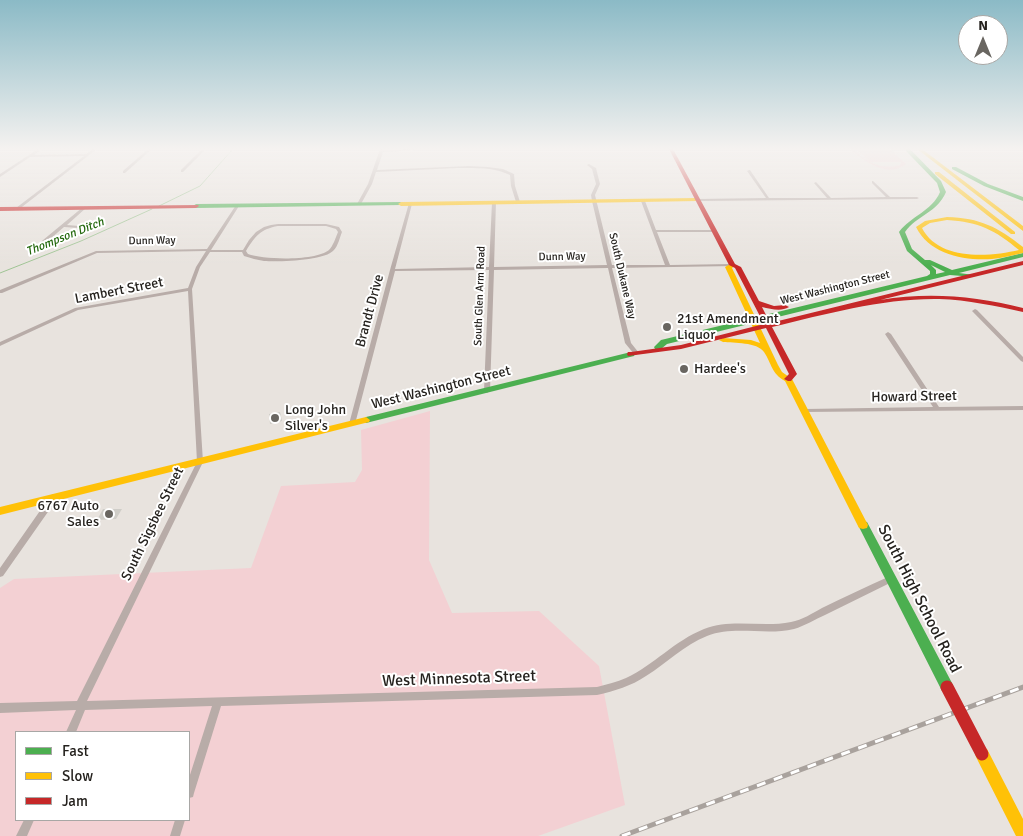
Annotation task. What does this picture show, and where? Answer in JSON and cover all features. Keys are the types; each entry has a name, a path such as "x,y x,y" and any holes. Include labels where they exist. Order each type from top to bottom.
{"main road":[{"name":"South High School Road","path":"690,188 732,265 738,267 794,374 788,379"},
{"path":"930,276 933,275 933,270 914,255 907,246 902,232 905,226 939,203 943,192 941,188"},
{"path":"952,188 1022,249"},
{"path":"970,188 1023,229"},
{"path":"981,188 1023,220"},
{"path":"994,188 1023,199"},
{"path":"0,209 696,200"},
{"path":"936,219 971,222 998,231 1022,249 992,257 959,254 926,240 920,234 919,227 926,221 936,219"},
{"path":"907,246 928,261 949,272 972,276"},
{"name":"West Washington Street","path":"656,349 664,342 766,321 949,272 1022,249"},
{"name":"West Washington Street","path":"766,321 833,309 1023,263"},
{"name":"South High School Road","path":"732,265 728,267 753,324 779,374 788,379 805,411 1023,834"},
{"path":"757,304 778,308 852,291 879,290"},
{"path":"833,309 855,308 900,300 935,297 983,302 1023,310"},
{"name":"West Washington Street","path":"0,511 636,353 681,347 712,339 753,324"},
{"path":"712,339 751,342 766,349"}],"street":[{"path":"17,209 44,188"},
{"path":"358,204 366,188"},
{"path":"515,188 518,202"},
{"name":"South Dukane Way","path":"596,188 593,195 594,201 628,342 636,353"},
{"path":"761,188 768,199"},
{"path":"820,188 830,199"},
{"path":"879,188 889,198"},
{"path":"696,200 916,198"},
{"path":"643,201 668,266"},
{"name":"South Glen Arm Road","path":"487,391 494,202"},
{"name":"Brandt Drive","path":"352,424 410,204"},
{"name":"South Sigsbee Street","path":"71,731 82,705 200,462 190,289 197,268 237,206"},
{"path":"33,251 65,226 84,208"},
{"path":"324,224 335,227 339,234 332,250 325,255 310,258 249,257 245,249 255,233 266,227 324,224"},
{"path":"65,226 92,228"},
{"path":"656,231 713,231"},
{"name":"Dunn Way","path":"0,292 96,252 245,249"},
{"name":"Dunn Way","path":"392,270 732,265"},
{"name":"Lambert Street","path":"0,344 77,309 190,289"},
{"path":"974,311 1023,360"},
{"path":"888,334 937,410"},
{"name":"Howard Street","path":"805,411 1023,408"},
{"path":"0,574 54,497"},
{"name":"West Minnesota Street","path":"0,708 608,689 642,675 691,640 706,632 726,628 778,629 795,625 891,579"},
{"path":"190,790 218,702"},
{"path":"21,836 28,821"},
{"path":"175,836 180,821"}],"shaded area":[{"path":"430,411 429,560 452,613 539,611 599,666 625,805 538,836 0,836 0,588 14,579 251,568 281,486 355,482 362,470 361,430"}],"building":[{"name":"Long John Silver's","path":"280,412 282,421 270,424 269,414"},
{"name":"6767 Auto Sales","path":"103,509 122,509 116,519 97,520"}],"waterway":[{"name":"Thompson Ditch","path":"159,206 196,188"},
{"name":"Thompson Ditch","path":"0,273 81,241 152,209"}],"railway":[{"path":"622,836 1023,687"}],"traffic: fast":[{"path":"930,276 933,275 933,270 909,250 902,232 912,221 935,205 943,192 941,188"},
{"path":"994,188 1023,199"},
{"path":"196,206 401,204"},
{"path":"658,347 664,342 1023,255"},
{"path":"928,261 954,274 972,276"},
{"path":"366,420 631,354"},
{"path":"863,525 947,687"}],"traffic: slow":[{"path":"956,188 1013,233"},
{"path":"970,188 1023,229"},
{"path":"401,204 696,200"},
{"path":"1023,250 998,231 979,223 947,218 937,219 919,227 923,236 930,242 939,248 961,255 992,257 1023,251"},
{"path":"732,265 728,267 774,365 779,374 788,379 863,525"},
{"path":"723,340 751,342 766,349"},
{"path":"0,511 366,420"},
{"path":"982,754 1023,834"}],"traffic: jam":[{"path":"692,188 732,265 738,267 793,374 788,379"},
{"path":"0,209 196,206"},
{"path":"631,354 681,347 1023,263"},
{"path":"833,309 903,299 941,297 982,301 1023,310"},
{"path":"757,303 774,308 785,307"},
{"path":"947,687 982,754"}],"place":[{"name":"21st Amendment Liquor","path":"667,327"},
{"name":"Hardee's","path":"684,369"},
{"name":"Long John Silver's","path":"275,418"},
{"name":"6767 Auto Sales","path":"109,514"}]}
